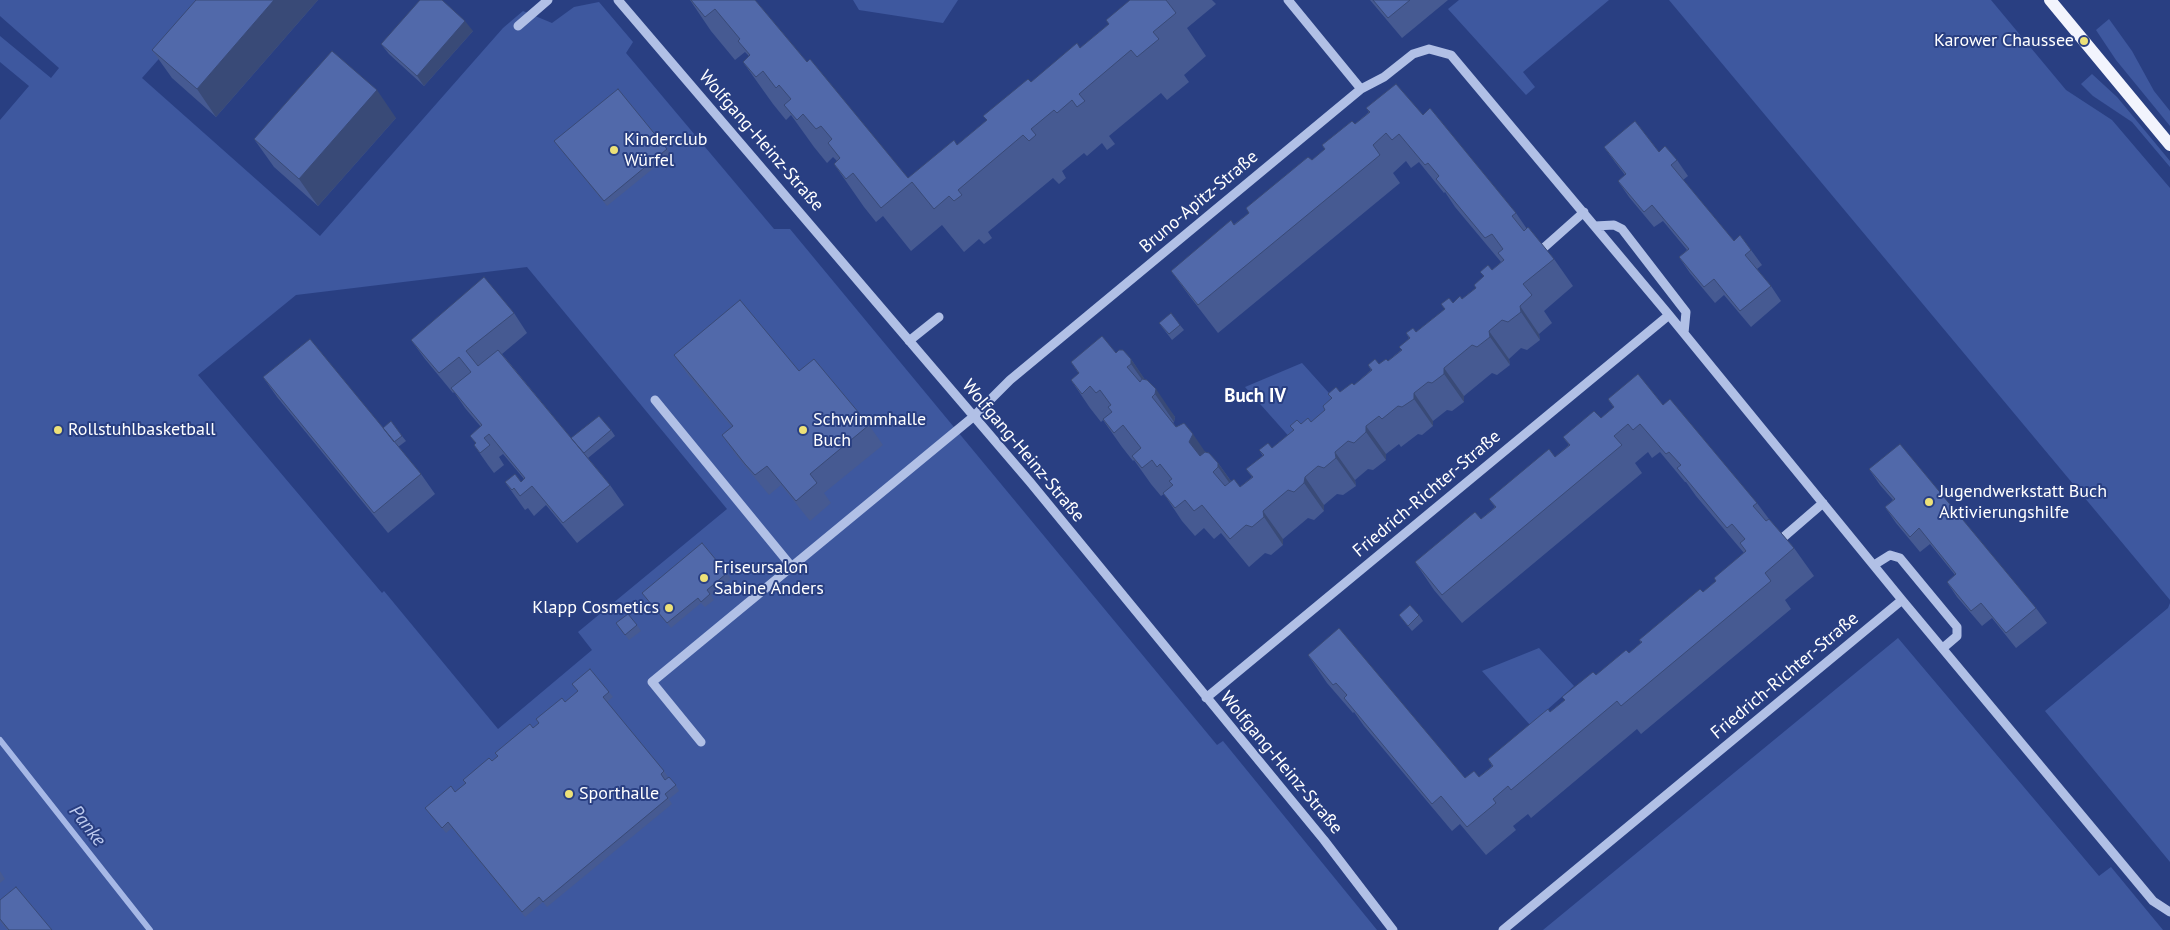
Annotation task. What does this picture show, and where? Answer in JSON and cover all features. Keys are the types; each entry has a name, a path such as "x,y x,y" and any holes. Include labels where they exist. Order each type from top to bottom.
{"main road":[{"path":"2050,0 2170,145"}],"street":[{"path":"518,26 548,0"},
{"name":"Wolfgang-Heinz-Straße","path":"618,0 973,416 1324,840 1393,930"},
{"path":"1288,0 1361,89 1384,77 1413,54 1429,49 1451,55 1596,226 1902,600 2153,900 2170,912"},
{"name":"Bruno-Apitz-Straße","path":"702,742 652,682 973,416 1005,384 1361,89"},
{"path":"1539,252 1584,212"},
{"path":"1596,226 1614,225 1622,229 1686,312 1684,334"},
{"name":"Friedrich-Richter-Straße","path":"1206,698 1669,315"},
{"path":"909,341 939,316"},
{"path":"655,400 792,567"},
{"path":"1779,541 1823,503"},
{"path":"1874,566 1890,555 1900,558 1957,627 1957,636 1943,648"},
{"name":"Friedrich-Richter-Straße","path":"1503,930 1902,600"}],"shaded area":[{"path":"0,0 211,0 142,78 320,236 503,28 523,11 552,23 574,7 599,2 633,42 626,53 774,229 790,229 1217,745 1223,741 1377,930 0,930 0,120 29,86 0,62 0,36 51,78 59,68 0,16","holes":["527,267 727,509 578,632 592,650 498,729 384,591 382,593 198,375 296,295"]},
{"path":"853,0 958,0 943,23 859,10"},
{"path":"1459,0 1609,0 1523,72 1535,87 1526,95 1448,9"},
{"path":"1669,0 1991,0 2066,90 2112,120 2170,188 2170,600"},
{"path":"2109,19 2132,51 2154,91 2170,111 2170,126 2116,60 2096,30"},
{"path":"2092,74 2117,97 2170,161 2170,167 2132,122 2093,96 2081,84"},
{"path":"1302,363 1337,402 1293,441 1245,387"},
{"path":"2170,603 2170,862 2045,711 2168,608"},
{"path":"1898,638 2099,876 2111,867 2163,930 1543,930"},
{"path":"1539,648 1574,686 1530,725 1482,671"}],"building":[{"path":"196,0 274,0 197,89 152,50"},
{"path":"420,0 442,0 465,21 417,76 381,44"},
{"path":"691,0 755,0 807,62 810,59 908,178 954,140 957,145 987,120 983,116 1028,79 1031,82 1077,43 1080,48 1109,24 1106,20 1130,0 1166,0 1176,13 1153,32 1159,39 1137,57 1131,50 1079,94 1085,101 1077,107 1072,100 1057,113 1054,110 1031,129 1036,135 1029,141 1023,135 958,190 962,195 954,201 949,196 934,209 912,182 881,208 853,173 846,179 834,164 840,158 828,143 832,139 821,126 816,129 803,114 797,120 784,105 791,99 779,85 776,88 763,71 756,77 743,62 750,55 738,41 740,39 715,9 705,17"},
{"path":"1373,0 1410,0 1388,18"},
{"path":"332,51 377,90 299,179 254,139"},
{"path":"1396,84 1423,115 1430,108 1516,213 1512,216 1524,231 1528,227 1554,259 1523,284 1532,295 1520,306 1521,312 1508,322 1502,320 1489,331 1490,337 1477,347 1472,345 1444,368 1444,374 1432,383 1428,382 1414,393 1414,399 1402,407 1398,406 1382,419 1379,416 1366,426 1366,432 1354,443 1348,441 1335,452 1336,458 1324,468 1318,466 1305,477 1304,483 1294,492 1288,490 1263,511 1264,517 1252,527 1246,525 1230,539 1202,505 1194,511 1185,500 1175,508 1163,493 1173,485 1169,481 1172,479 1160,464 1157,467 1152,460 1142,468 1132,456 1141,448 1123,425 1114,433 1103,419 1112,412 1108,407 1111,405 1100,390 1096,393 1090,386 1082,394 1071,380 1079,373 1071,362 1102,336 1116,353 1119,350 1123,350 1131,359 1131,364 1127,367 1140,382 1142,379 1147,380 1156,389 1152,397 1176,427 1184,423 1193,434 1189,442 1200,456 1205,452 1209,453 1218,463 1218,467 1213,472 1225,486 1234,479 1240,487 1253,477 1246,469 1264,455 1259,450 1268,443 1272,448 1294,430 1290,426 1297,420 1301,424 1308,418 1311,422 1325,410 1323,406 1332,398 1328,394 1336,387 1340,392 1352,383 1354,385 1372,370 1368,365 1375,359 1379,364 1386,359 1388,361 1402,350 1399,347 1410,338 1406,333 1413,328 1416,332 1445,309 1441,304 1449,298 1453,303 1460,296 1462,299 1476,288 1474,285 1484,276 1480,272 1488,265 1492,270 1504,260 1498,253 1503,249 1492,234 1485,238 1436,179 1439,176 1428,163 1425,165 1399,134 1392,140 1386,133 1373,145 1380,155 1198,305 1171,271 1231,220 1234,225 1249,213 1246,208 1308,157 1312,160 1325,149 1322,145 1352,121 1355,124 1370,112 1366,108"},
{"name":"Kinderclub Würfel","path":"618,89 667,149 604,201 554,141"},
{"path":"1635,121 1659,152 1665,146 1677,160 1671,165 1734,241 1740,235 1751,250 1745,255 1771,286 1740,311 1714,279 1704,287 1679,257 1689,249 1652,205 1644,212 1618,181 1626,174 1604,147"},
{"path":"484,277 514,313 466,351 478,366 498,350 610,485 563,523 532,486 520,496 514,488 512,490 505,482 515,474 521,482 525,478 489,434 484,438 490,445 480,453 474,445 476,443 470,436 482,425 451,388 471,372 459,357 439,373 411,340"},
{"name":"Schwimmhalle Buch","path":"740,300 799,371 814,359 869,425 810,474 817,483 796,501 767,466 755,475 745,464 722,435 733,426 674,355"},
{"path":"1171,313 1180,325 1169,334 1159,323"},
{"path":"310,339 421,474 374,513 263,377"},
{"path":"1638,374 1663,405 1670,399 1757,503 1753,506 1766,521 1769,519 1794,548 1765,573 1771,581 1621,706 1617,701 1511,790 1508,786 1493,799 1496,803 1467,827 1441,796 1432,804 1344,698 1347,695 1336,683 1333,685 1308,655 1339,628 1465,778 1474,771 1479,777 1493,766 1488,759 1548,709 1550,712 1565,700 1562,697 1593,672 1596,675 1626,650 1629,653 1642,642 1639,640 1700,589 1703,592 1716,581 1714,578 1746,551 1740,543 1745,539 1732,524 1727,528 1677,468 1681,465 1669,452 1666,454 1640,424 1633,430 1628,424 1614,436 1622,445 1442,595 1415,562 1475,512 1481,519 1496,507 1489,499 1549,449 1555,457 1570,445 1563,437 1594,411 1601,418 1614,407 1608,399"},
{"path":"599,416 611,430 584,453 571,438"},
{"path":"391,421 402,436 394,442 383,428"},
{"path":"1900,444 2036,608 2006,633 1981,603 1971,611 1947,582 1956,574 1919,528 1910,537 1885,507 1895,499 1869,469"},
{"path":"702,543 727,573 707,590 710,594 701,602 698,598 667,623 642,593"},
{"path":"1410,605 1419,615 1408,626 1399,615"},
{"path":"628,614 637,625 625,635 616,623"},
{"name":"Sporthalle","path":"590,669 609,692 603,697 664,771 661,774 665,780 669,777 676,785 665,794 668,798 543,902 539,897 522,912 448,822 442,828 425,808 451,786 455,792 466,783 463,780 489,758 492,761 498,756 495,753 530,724 533,728 539,723 536,719 562,698 565,702 578,691 572,684"},
{"path":"16,887 52,930 9,930 0,919 0,900"}],"waterway":[{"name":"Panke","path":"0,740 150,930"}],"place":[{"name":"Karower Chaussee","path":"2084,41"},
{"name":"Kinderclub Würfel","path":"614,150"},
{"name":"Rollstuhlbasketball","path":"58,430"},
{"name":"Schwimmhalle Buch","path":"803,430"},
{"name":"Jugendwerkstatt Buch Aktivierungshilfe","path":"1929,502"},
{"name":"Friseursalon Sabine Anders","path":"704,578"},
{"name":"Klapp Cosmetics","path":"669,608"},
{"name":"Sporthalle","path":"569,794"}],"district":[{"name":"Buch IV","path":"1255,397"}]}
